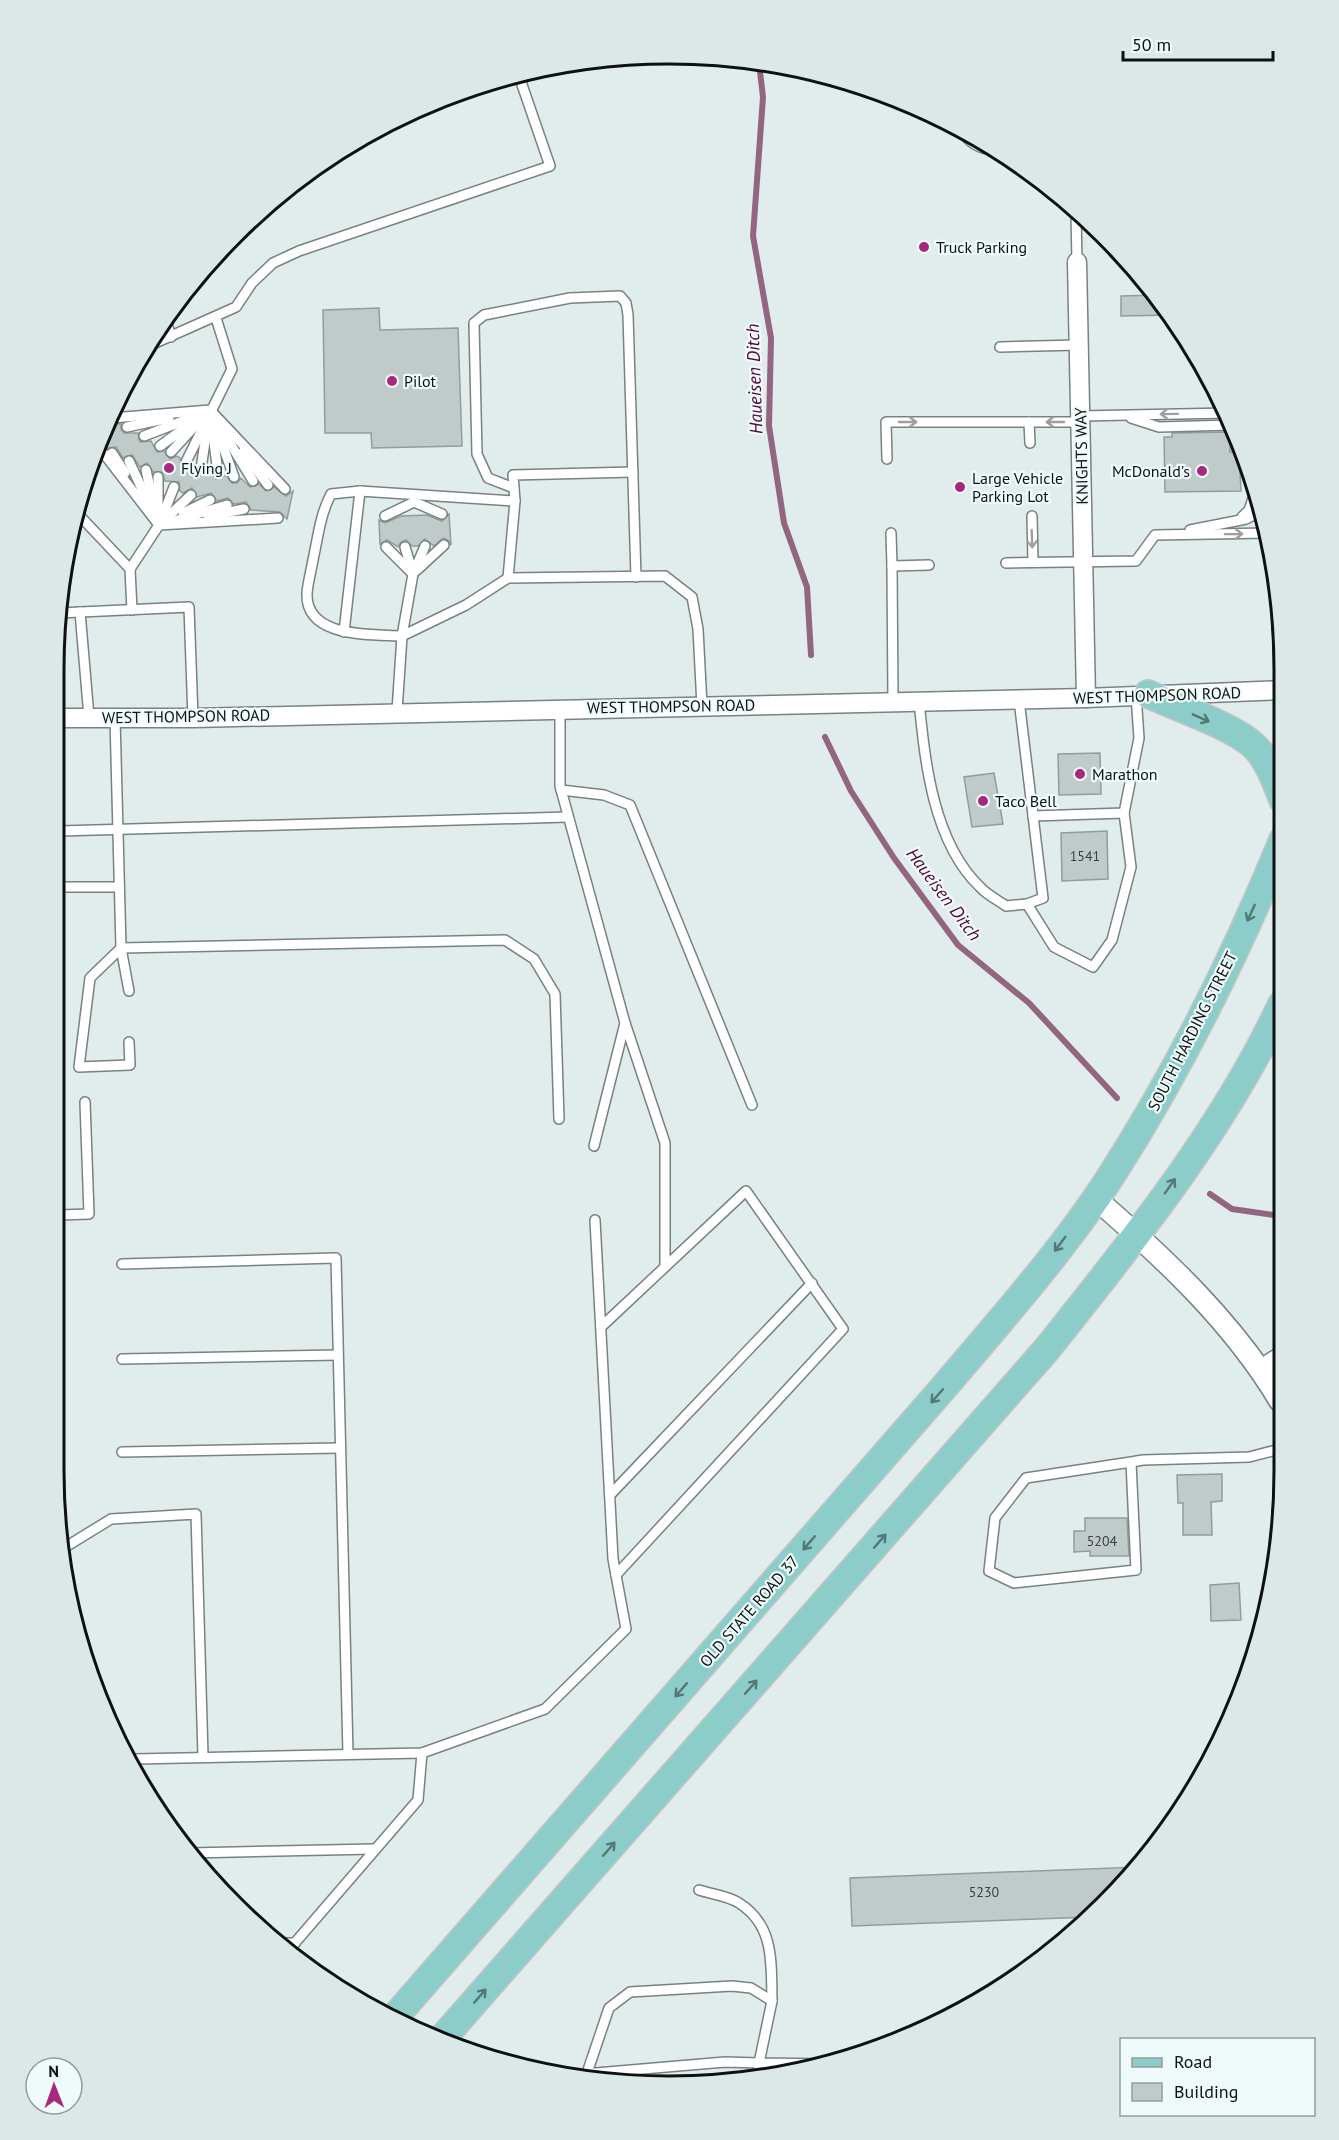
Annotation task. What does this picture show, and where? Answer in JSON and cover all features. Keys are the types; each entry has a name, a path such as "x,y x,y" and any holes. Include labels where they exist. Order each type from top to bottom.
{"main road":[{"path":"1142,694 1228,730 1254,746 1274,777"},
{"name":"SOUTH HARDING STREET","path":"1095,1198 1169,1082 1224,972 1274,860"},
{"path":"448,2033 1047,1349 1137,1234 1223,1112 1274,1021"},
{"name":"OLD STATE ROAD 37","path":"400,2012 945,1386 1013,1306 1095,1198"}],"street":[{"name":"KNIGHTS WAY","path":"1077,262 1086,698"},
{"name":"WEST THOMPSON ROAD","path":"64,718 194,718 397,711 1019,700 1274,690"},
{"path":"1095,1198 1137,1234 1228,1327 1274,1391"},
{"path":"1260,1369 1274,1360"}],"lane":[{"path":"161,341 236,307 252,283 273,263 300,251 550,166 521,83"},
{"name":"KNIGHTS WAY","path":"1076,223 1077,262"},
{"path":"514,488 488,478 477,454 474,323 484,315 570,298 620,296 626,303 636,577"},
{"path":"186,462 232,369 216,318"},
{"path":"169,329 171,337"},
{"path":"1000,347 1079,345"},
{"path":"120,417 210,410"},
{"path":"127,427 210,410"},
{"path":"144,436 210,410"},
{"path":"160,446 210,410"},
{"path":"171,452 210,410"},
{"path":"201,469 210,410"},
{"path":"210,410 218,473"},
{"path":"210,410 234,477"},
{"path":"210,410 253,481"},
{"path":"210,410 268,485"},
{"path":"210,410 285,489"},
{"path":"887,459 886,422 1029,422 1121,415 1217,413"},
{"path":"1121,415 1159,427 1222,424"},
{"path":"1029,422 1029,443"},
{"path":"112,453 159,525"},
{"path":"105,455 159,525"},
{"path":"129,461 159,525"},
{"path":"146,470 159,525"},
{"path":"508,578 515,501 513,475 633,472"},
{"path":"158,477 159,525"},
{"path":"132,610 130,569 159,525 174,487"},
{"path":"515,501 414,498 360,491 331,494 322,511 307,595 311,610 322,623 344,632 402,636 466,605 508,578 665,576 692,597 698,629 702,706"},
{"path":"344,632 360,491"},
{"path":"159,525 191,495"},
{"path":"414,498 442,514"},
{"path":"414,498 425,515"},
{"path":"403,516 414,498"},
{"path":"385,516 414,498"},
{"path":"159,525 210,500"},
{"path":"1226,524 1247,514 1251,503"},
{"path":"159,525 227,505"},
{"path":"159,525 244,509"},
{"path":"159,525 262,514"},
{"path":"1006,563 1136,561 1155,535 1226,524 1254,515"},
{"path":"1032,516 1033,562"},
{"path":"159,525 278,518"},
{"path":"83,520 130,569"},
{"path":"891,533 893,702"},
{"path":"1155,535 1259,533"},
{"path":"413,574 444,545"},
{"path":"397,711 402,636 413,574 425,546"},
{"path":"405,547 413,574"},
{"path":"386,548 413,574"},
{"path":"892,566 929,565"},
{"path":"68,613 189,607 194,718"},
{"path":"80,612 89,717"},
{"path":"1028,904 1054,947 1093,967 1112,940 1131,867 1124,813 1139,738 1142,694"},
{"path":"919,701 924,753 936,808 955,852 979,887 1006,906 1028,904 1043,898 1019,700"},
{"path":"560,708 561,790 625,1023 665,1143 665,1266"},
{"path":"115,718 121,948 129,991"},
{"path":"561,790 604,795 630,805 752,1105"},
{"path":"1033,816 1124,813"},
{"path":"64,831 568,817"},
{"path":"64,887 119,887"},
{"path":"129,1042 130,1065 79,1067 90,978 121,948 505,940 534,959 555,994 559,1119"},
{"path":"594,1146 625,1023"},
{"path":"64,1215 89,1214 85,1102"},
{"path":"600,1327 746,1191 843,1329 616,1575"},
{"path":"138,1759 422,1753 545,1709 626,1629 616,1575 594,1220"},
{"path":"122,1264 336,1258 348,1754"},
{"path":"610,1495 812,1283"},
{"path":"122,1359 338,1355"},
{"path":"122,1452 340,1448"},
{"path":"1131,1462 1136,1570 1014,1583 989,1572 995,1518 1026,1478 1131,1462 1249,1457 1274,1451"},
{"path":"70,1545 111,1519 196,1514 203,1756"},
{"path":"295,1943 418,1800 422,1753"},
{"path":"201,1852 374,1849"},
{"path":"699,1890 739,1902 765,1927 771,1958 772,2001 759,2068"},
{"path":"587,2069 609,2008 630,1992 732,1986 751,1988 772,2001"},
{"path":"610,2072 725,2062 790,2063"}],"building":[{"path":"1144,295 1160,315 1121,316 1121,296"},
{"name":"Pilot","path":"379,308 380,330 458,328 462,446 372,448 371,433 325,433 323,310"},
{"name":"Flying J","path":"117,424 121,424 124,433 138,433 140,442 151,441 157,452 164,451 170,459 177,456 183,468 194,467 199,476 208,470 216,479 226,475 232,483 237,483 241,478 250,487 259,484 266,491 274,487 286,496 293,491 287,519 280,512 251,510 246,502 234,504 228,498 217,501 211,493 197,497 192,488 183,493 180,491 179,482 165,481 162,472 153,472 147,463 140,467 132,455 123,458 116,447 108,448"},
{"name":"McDonald's","path":"1225,432 1230,443 1230,452 1233,452 1240,470 1241,491 1165,492 1164,437 1172,437 1172,433"},
{"path":"449,514 451,545 443,538 434,546 425,539 418,546 412,546 406,540 398,547 387,540 380,544 379,520 385,523 401,516 427,515 442,521"},
{"name":"Marathon","path":"1100,753 1101,794 1059,795 1058,754"},
{"name":"Taco Bell","path":"994,773 1003,824 972,827 964,777"},
{"path":"1107,831 1108,879 1062,881 1061,833"},
{"path":"1222,1474 1222,1501 1211,1502 1212,1535 1183,1535 1183,1503 1178,1503 1177,1475"},
{"path":"1085,1518 1127,1518 1129,1556 1090,1556 1090,1551 1074,1552 1074,1531 1085,1531"},
{"path":"1239,1583 1241,1620 1211,1621 1210,1585"},
{"path":"1125,1868 1076,1918 852,1926 850,1878"}],"waterway":[{"name":"Haueisen Ditch","path":"760,72 763,97 753,236 771,338 769,426 784,523 807,587 811,655"},
{"name":"Haueisen Ditch","path":"825,737 851,791 894,858 958,945 1029,1003 1117,1098"},
{"name":"Haueisen Ditch","path":"1210,1194 1232,1209 1274,1215"}],"place":[{"name":"Truck Parking","path":"924,247"},
{"name":"Pilot","path":"392,381"},
{"name":"Flying J","path":"169,468"},
{"name":"McDonald's","path":"1202,471"},
{"name":"Large Vehicle Parking Lot","path":"960,487"},
{"name":"Marathon","path":"1080,774"},
{"name":"Taco Bell","path":"983,801"}]}
